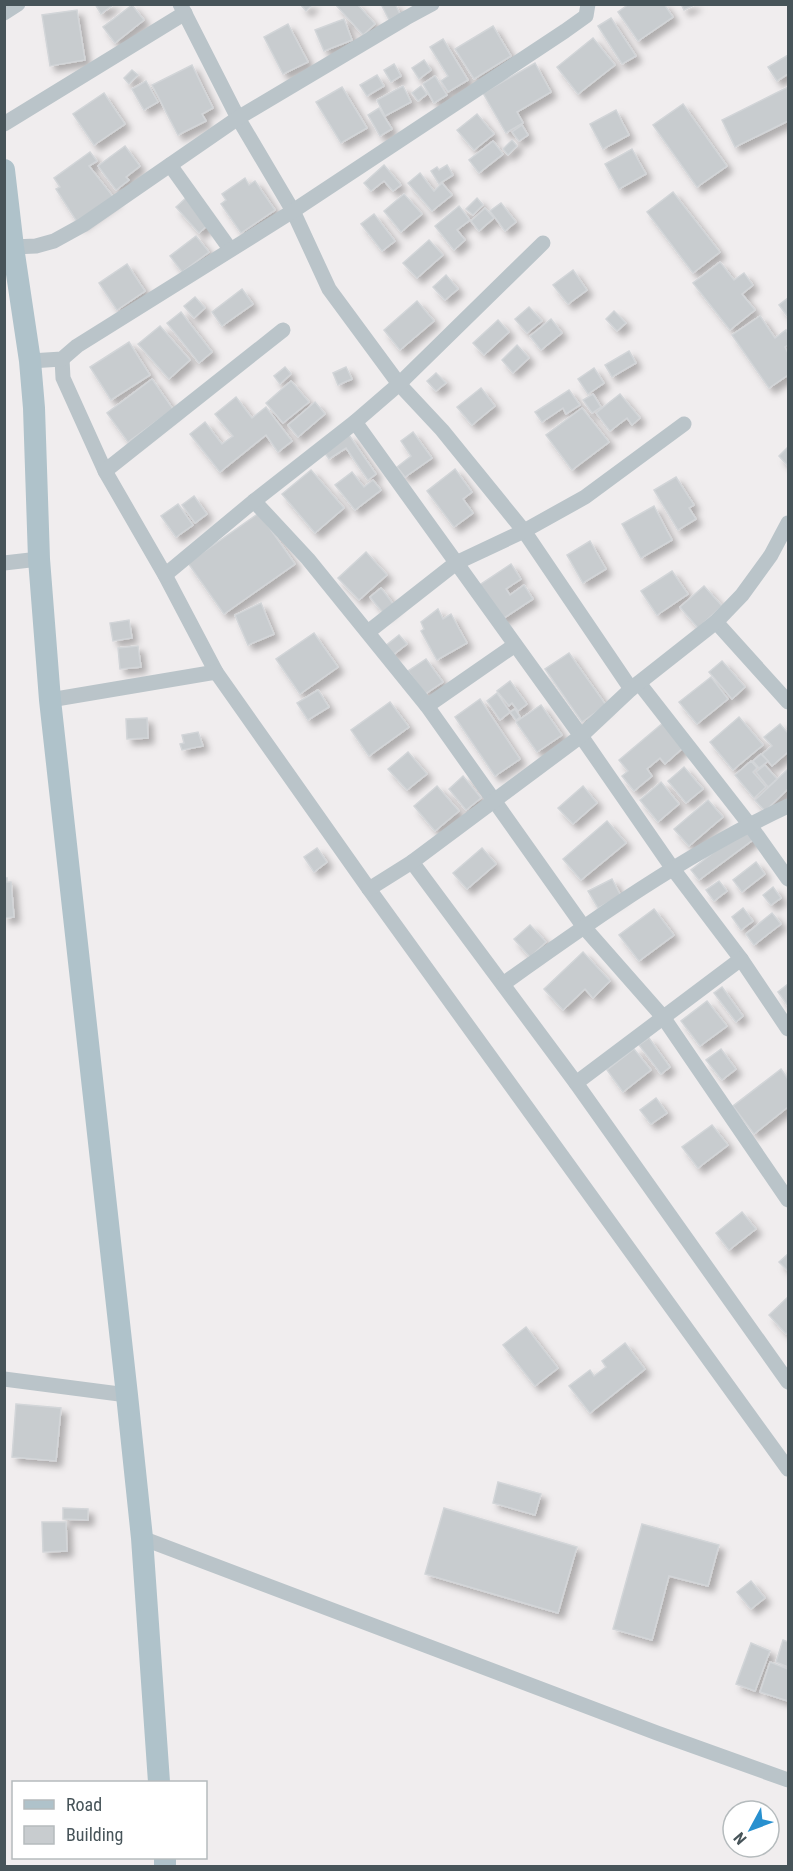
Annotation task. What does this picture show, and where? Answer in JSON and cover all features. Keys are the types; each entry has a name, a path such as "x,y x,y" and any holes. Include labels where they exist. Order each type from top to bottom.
{"main road":[{"path":"4,170 30,361 34,408 39,559 50,700 142,1538 159,1781"}],"street":[{"path":"4,13 18,4"},
{"path":"13,247 36,246 54,241 83,225 238,118 432,4"},
{"path":"30,361 62,359 77,346 293,211 565,31 586,16 588,4"},
{"path":"4,124 182,7 238,118 293,211 329,289 399,384 442,430 524,531 635,686 749,824 789,879"},
{"path":"170,165 231,249"},
{"path":"165,575 399,384 543,243"},
{"path":"105,471 283,330"},
{"path":"62,359 63,378 105,471 165,575 216,672 369,889 789,1469"},
{"path":"355,422 789,1029"},
{"path":"368,632 456,563 524,531 585,497 684,424"},
{"path":"254,501 308,559 427,706 493,802 584,926 663,1017 789,1200"},
{"path":"369,889 412,862 581,736 635,686 716,622 742,595 771,555 789,523"},
{"path":"4,563 39,559"},
{"path":"716,622 789,702"},
{"path":"427,706 515,645"},
{"path":"50,700 216,672"},
{"path":"503,984 584,926 673,869 749,824 789,806"},
{"path":"412,862 576,1083 789,1382"},
{"path":"576,1083 741,959"},
{"path":"4,1379 127,1395"},
{"path":"142,1538 657,1733 789,1780"}],"building":[{"path":"95,4 114,4 101,14"},
{"path":"300,4 313,4 306,11"},
{"path":"335,4 357,4 375,24 363,35"},
{"path":"381,4 395,4 400,14 389,20"},
{"path":"629,4 664,4 673,17 638,41 618,12"},
{"path":"681,4 696,4 684,10"},
{"path":"132,5 144,20 115,43 103,27"},
{"path":"77,10 85,60 50,66 42,15"},
{"path":"611,18 636,56 622,64 598,26"},
{"path":"344,19 352,40 324,51 315,30"},
{"path":"288,24 308,62 283,74 264,37"},
{"path":"493,26 511,56 474,79 455,49"},
{"path":"593,38 615,65 578,94 557,67"},
{"path":"443,39 468,80 448,92 441,81 448,76 430,47"},
{"path":"788,55 788,74 777,81 768,67"},
{"path":"424,60 431,70 419,79 412,68"},
{"path":"535,63 551,92 517,112 523,123 506,133 483,93"},
{"path":"394,64 401,76 391,82 384,70"},
{"path":"192,65 213,108 202,114 206,121 178,135 152,85"},
{"path":"132,70 138,75 129,84 124,78"},
{"path":"377,75 384,86 367,96 360,85"},
{"path":"435,76 447,95 434,103 423,84"},
{"path":"146,81 158,102 144,110 132,89"},
{"path":"403,86 411,102 385,116 377,100"},
{"path":"421,86 427,94 418,101 412,93"},
{"path":"342,87 367,128 341,143 316,102"},
{"path":"788,87 788,121 735,147 722,120"},
{"path":"104,93 125,124 94,145 73,114"},
{"path":"683,104 727,166 697,187 653,125"},
{"path":"379,108 392,129 380,136 368,115"},
{"path":"616,110 629,135 603,149 590,124"},
{"path":"477,114 494,134 474,150 457,130"},
{"path":"522,125 528,135 519,141 512,132"},
{"path":"512,140 517,146 508,155 503,149"},
{"path":"493,141 503,154 479,173 469,160"},
{"path":"125,146 140,166 126,177 129,180 116,190 98,166"},
{"path":"632,149 646,174 619,189 605,164"},
{"path":"90,152 97,161 89,166 115,199 79,225 56,189 60,187 54,178"},
{"path":"384,165 401,185 393,191 384,181 371,191 364,183"},
{"path":"447,165 453,175 439,184 431,171 437,167 439,170"},
{"path":"420,173 434,191 442,183 452,195 432,211 408,183"},
{"path":"245,178 249,185 255,181 275,210 241,233 221,204 226,200 222,194"},
{"path":"673,192 720,252 693,273 647,212"},
{"path":"404,194 422,214 401,232 384,211"},
{"path":"188,196 210,223 199,233 176,207"},
{"path":"477,198 483,205 473,215 466,209"},
{"path":"501,203 516,222 505,231 490,211"},
{"path":"459,206 470,220 457,230 465,240 454,250 435,226"},
{"path":"485,208 494,218 479,231 471,221"},
{"path":"374,214 395,241 382,251 361,224"},
{"path":"196,236 209,252 182,272 170,256"},
{"path":"429,240 443,255 417,278 403,263"},
{"path":"720,262 734,280 744,273 753,285 742,294 755,310 730,330 693,283"},
{"path":"127,264 145,291 117,310 99,283"},
{"path":"573,270 587,290 568,304 553,285"},
{"path":"446,275 458,289 445,300 433,287"},
{"path":"242,289 253,304 222,326 212,312"},
{"path":"195,297 205,308 194,318 184,306"},
{"path":"788,298 788,317 779,305"},
{"path":"417,301 434,321 400,350 384,330"},
{"path":"529,307 542,321 527,333 515,319"},
{"path":"614,311 626,323 617,331 606,319"},
{"path":"181,312 212,352 199,363 167,323"},
{"path":"760,316 775,338 786,330 788,334 788,345 785,347 788,353 788,375 769,388 732,335"},
{"path":"551,319 562,333 541,350 530,336"},
{"path":"498,320 509,332 484,355 473,343"},
{"path":"160,326 190,360 169,379 138,344"},
{"path":"129,342 150,375 111,400 90,367"},
{"path":"517,345 529,358 513,373 502,360"},
{"path":"629,351 636,363 612,377 605,365"},
{"path":"285,367 291,374 280,384 274,376"},
{"path":"346,367 352,379 338,385 333,373"},
{"path":"594,368 604,383 588,394 578,379"},
{"path":"436,373 446,383 436,391 427,381"},
{"path":"152,379 173,409 128,442 107,413"},
{"path":"291,381 309,402 283,423 266,403"},
{"path":"481,388 495,406 472,425 457,407"},
{"path":"569,390 580,405 566,414 563,408 542,422 535,412"},
{"path":"593,394 601,407 592,413 583,400"},
{"path":"620,394 640,418 632,425 627,418 610,431 596,413"},
{"path":"236,397 252,418 266,407 292,441 278,452 266,435 220,472 190,434 205,422 222,444 233,436 215,414"},
{"path":"315,402 325,414 298,437 288,425"},
{"path":"582,408 609,442 572,470 546,435"},
{"path":"413,432 432,458 405,477 397,467 411,456 401,441"},
{"path":"349,435 376,474 368,480 346,448 329,459 324,452"},
{"path":"788,447 788,466 779,456"},
{"path":"455,469 472,492 463,499 473,513 454,527 427,491"},
{"path":"311,470 344,508 315,533 282,494"},
{"path":"352,472 364,487 373,480 381,490 355,510 335,485"},
{"path":"676,477 694,505 689,508 696,519 678,530 654,490"},
{"path":"194,496 207,514 195,523 182,505"},
{"path":"178,504 193,525 176,537 161,516"},
{"path":"654,506 672,540 641,558 622,524"},
{"path":"259,513 295,564 224,614 188,563"},
{"path":"590,541 606,569 583,583 567,555"},
{"path":"366,552 387,575 359,600 338,578"},
{"path":"511,564 521,579 506,589 510,595 524,585 533,599 501,620 478,586"},
{"path":"672,571 688,594 657,615 641,591"},
{"path":"704,586 722,606 698,628 680,607"},
{"path":"381,588 394,605 384,614 370,597"},
{"path":"261,603 274,634 248,645 235,615"},
{"path":"438,609 443,619 451,614 467,643 437,660 421,631 424,629 421,622"},
{"path":"129,620 132,638 113,641 110,623"},
{"path":"314,633 338,667 300,694 276,659"},
{"path":"399,635 407,644 393,655 385,646"},
{"path":"138,646 141,667 120,669 118,648"},
{"path":"569,653 606,705 582,722 545,669"},
{"path":"426,659 443,682 425,694 408,671"},
{"path":"722,661 745,687 732,699 709,672"},
{"path":"711,677 728,699 697,724 679,702"},
{"path":"510,681 527,704 518,711 512,703 509,706 497,691"},
{"path":"318,690 329,707 308,720 297,703"},
{"path":"497,693 510,712 500,720 487,701"},
{"path":"480,699 520,759 495,776 455,717"},
{"path":"390,702 409,727 369,756 351,730"},
{"path":"541,705 562,735 537,752 516,722"},
{"path":"515,709 520,717 516,720 510,712"},
{"path":"739,717 763,745 733,770 710,742"},
{"path":"147,718 148,738 127,739 126,719"},
{"path":"664,722 684,747 665,764 660,758 647,769 652,776 634,791 622,776 628,771 619,760"},
{"path":"780,724 788,731 788,752 772,766 762,754 772,746 764,737"},
{"path":"198,732 203,746 182,750 180,744 184,743 182,735"},
{"path":"408,752 427,774 407,790 388,769"},
{"path":"761,754 768,761 759,768 753,761"},
{"path":"751,761 757,768 753,772 766,787 754,798 735,775"},
{"path":"765,765 777,779 768,787 756,772"},
{"path":"684,767 703,789 686,803 668,781"},
{"path":"788,769 788,789 765,811 755,800"},
{"path":"463,776 481,798 466,810 449,789"},
{"path":"661,782 679,804 658,822 640,800"},
{"path":"437,786 459,811 435,831 414,806"},
{"path":"583,786 597,803 573,824 558,808"},
{"path":"708,800 723,817 689,846 674,829"},
{"path":"607,821 626,843 581,880 563,859"},
{"path":"745,828 754,839 699,880 691,870"},
{"path":"317,848 327,862 314,872 304,857"},
{"path":"482,848 496,864 467,889 453,873"},
{"path":"756,862 765,874 742,892 733,880"},
{"path":"4,878 7,878 7,882 11,882 14,917 4,918"},
{"path":"612,879 621,896 598,908 588,891"},
{"path":"719,881 727,891 714,901 706,890"},
{"path":"773,887 781,898 771,905 763,895"},
{"path":"743,908 753,921 741,930 732,917"},
{"path":"654,909 674,935 639,961 619,935"},
{"path":"772,913 781,924 754,945 746,934"},
{"path":"530,925 546,942 530,957 514,939"},
{"path":"583,952 610,981 593,998 585,989 563,1010 544,989"},
{"path":"788,984 788,1006 778,992"},
{"path":"722,987 743,1016 736,1022 714,993"},
{"path":"707,1001 727,1026 700,1046 681,1021"},
{"path":"649,1038 670,1067 661,1074 639,1045"},
{"path":"634,1049 651,1070 623,1092 607,1070"},
{"path":"721,1049 736,1069 722,1080 706,1060"},
{"path":"781,1069 788,1079 788,1107 754,1134 733,1106"},
{"path":"656,1098 667,1113 651,1124 640,1110"},
{"path":"712,1125 728,1145 698,1168 682,1147"},
{"path":"742,1212 756,1229 729,1250 716,1233"},
{"path":"788,1254 788,1271 779,1262"},
{"path":"788,1297 788,1332 786,1334 769,1315"},
{"path":"526,1327 558,1368 535,1386 503,1345"},
{"path":"625,1343 645,1369 590,1413 569,1386 590,1370 594,1376 606,1367 602,1361"},
{"path":"16,1404 61,1408 56,1461 12,1457"},
{"path":"498,1482 541,1494 535,1515 493,1503"},
{"path":"63,1508 88,1509 88,1520 63,1519"},
{"path":"444,1508 577,1547 558,1613 425,1574"},
{"path":"42,1522 66,1522 67,1551 43,1552"},
{"path":"642,1524 719,1545 708,1586 669,1576 652,1640 613,1629"},
{"path":"751,1581 765,1598 751,1609 737,1592"},
{"path":"783,1640 788,1642 788,1667 776,1662"},
{"path":"751,1643 770,1651 755,1691 736,1684"},
{"path":"770,1662 788,1669 788,1701 760,1692"}]}
